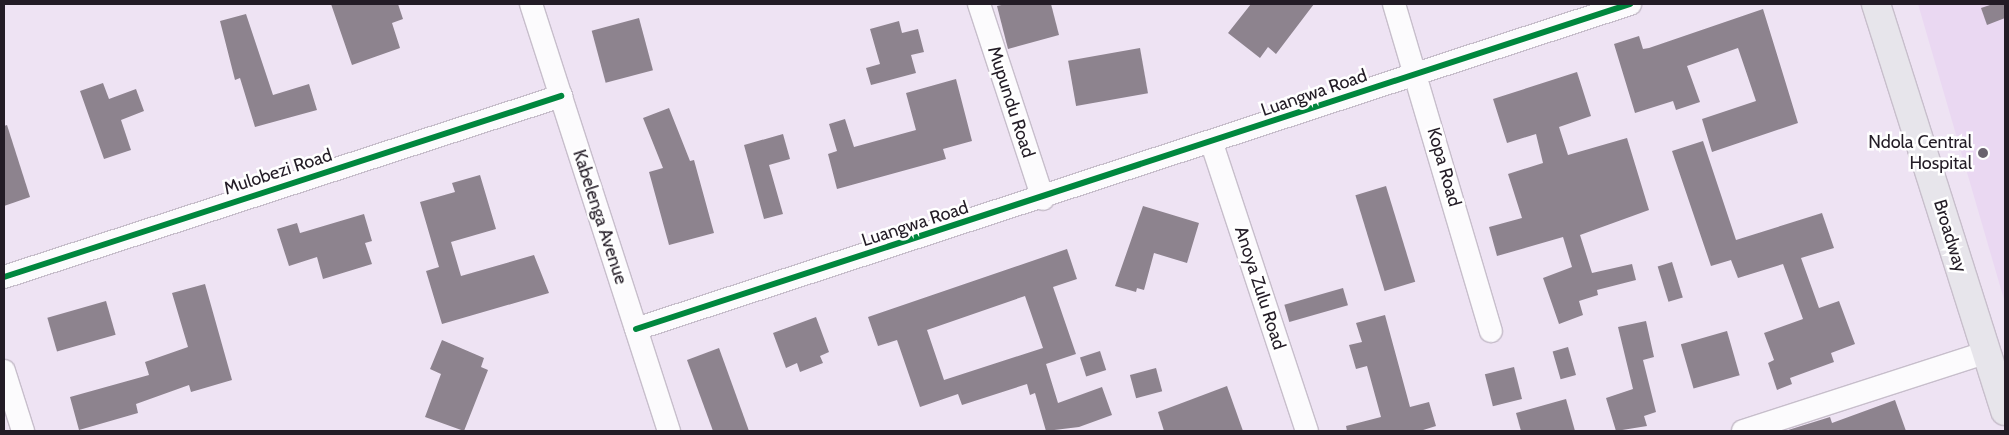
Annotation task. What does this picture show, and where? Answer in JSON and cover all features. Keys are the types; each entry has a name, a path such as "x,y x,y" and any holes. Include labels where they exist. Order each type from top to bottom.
{"main road":[{"name":"Broadway","path":"1876,4 1994,365 2005,411"}],"street":[{"name":"Kabelenga Avenue","path":"531,4 669,431"},
{"name":"Mupundu Road","path":"979,4 1043,199"},
{"name":"Kopa Road","path":"1394,4 1417,74 1491,332"},
{"name":"Luangwa Road","path":"636,329 1212,144 1630,4"},
{"name":"Mulobezi Road","path":"4,277 561,96"},
{"name":"Anoya Zulu Road","path":"1212,144 1307,431"},
{"path":"1744,431 1994,365"},
{"path":"4,371 23,431"}],"shaded area":[{"name":"Ndola Central Hospital","path":"1918,4 2005,4 2005,303"}],"building":[{"path":"331,4 398,4 403,19 392,23 400,48 352,65"},
{"path":"1006,4 1051,4 1059,35 1008,49 997,6"},
{"path":"1251,4 1314,4 1276,54 1268,47 1260,58 1228,33"},
{"path":"1993,4 2005,4 2005,18 1987,25 1981,8"},
{"path":"1763,9 1798,123 1712,152 1702,119 1756,101 1738,48 1687,66 1700,102 1676,110 1673,101 1635,113 1614,44 1639,36 1643,49 1649,48"},
{"path":"246,14 273,95 309,84 317,110 255,127 240,78 235,80 220,21"},
{"path":"639,18 653,70 606,83 592,31"},
{"path":"899,21 902,33 918,29 924,52 911,55 916,73 871,85 866,68 880,64 870,29"},
{"path":"1140,48 1148,93 1076,106 1068,61"},
{"path":"1577,72 1591,116 1559,127 1568,155 1627,138 1649,210 1580,235 1592,273 1632,264 1636,280 1597,290 1598,295 1579,301 1583,315 1559,324 1543,278 1572,267 1563,237 1497,256 1489,227 1522,218 1508,174 1543,163 1536,134 1507,143 1493,99"},
{"path":"956,79 972,141 943,149 946,159 837,189 828,154 837,151 829,124 845,119 854,147 916,130 906,93"},
{"path":"103,83 109,99 136,89 144,111 121,120 131,150 104,159 80,91"},
{"path":"669,108 690,161 694,160 714,233 669,245 649,172 663,168 643,118"},
{"path":"7,125 30,197 4,206 4,126"},
{"path":"783,134 790,159 769,165 783,214 764,219 744,145"},
{"path":"1703,141 1736,240 1822,213 1834,248 1801,258 1819,308 1839,301 1855,344 1831,353 1834,362 1790,378 1792,384 1777,390 1768,363 1774,360 1764,333 1803,319 1783,264 1738,278 1731,260 1711,266 1672,151"},
{"path":"480,175 496,229 451,242 461,276 534,255 549,293 442,324 426,271 439,267 420,202 455,192 452,183"},
{"path":"1386,186 1415,282 1385,291 1355,195"},
{"path":"1143,206 1199,223 1187,263 1154,253 1144,290 1137,288 1136,292 1115,286"},
{"path":"364,214 372,241 365,243 372,264 323,279 317,257 289,266 277,229 297,223 300,233"},
{"path":"1067,249 1077,279 1053,287 1076,354 1046,364 1058,403 1102,387 1112,415 1079,427 1046,431 1035,393 1030,395 1027,384 962,405 958,394 920,407 897,340 878,346 868,317","holes":["1025,296 1043,348 944,380 927,330"]},
{"path":"1672,262 1683,297 1668,302 1658,266"},
{"path":"205,284 232,380 191,392 189,385 136,404 138,413 79,430 70,397 149,375 145,362 188,347 172,293"},
{"path":"1343,288 1348,305 1289,322 1284,305"},
{"path":"106,301 116,335 57,351 47,318"},
{"path":"1385,315 1410,407 1429,402 1436,426 1420,431 1347,431 1346,426 1381,417 1367,366 1356,369 1349,345 1362,342 1356,323"},
{"path":"816,317 829,352 820,356 823,363 800,372 797,363 786,368 773,333"},
{"path":"1646,321 1654,357 1643,360 1656,412 1644,416 1647,426 1616,431 1606,398 1633,389 1618,327"},
{"path":"1727,331 1740,375 1694,388 1681,344"},
{"path":"442,340 484,358 481,367 488,370 464,431 425,417 441,374 430,369"},
{"path":"1568,347 1576,375 1561,379 1553,351"},
{"path":"719,348 749,431 713,431 687,360"},
{"path":"1100,351 1106,370 1086,377 1080,357"},
{"path":"1514,367 1522,399 1493,406 1485,374"},
{"path":"1156,368 1162,391 1136,398 1130,375"},
{"path":"1227,386 1243,431 1164,431 1158,412"},
{"path":"1566,399 1575,431 1521,431 1516,413"},
{"path":"1895,400 1906,431 1785,431 1830,417 1832,423"}],"cycle path":[{"path":"636,329 1630,4"},
{"path":"4,277 561,96"}],"place":[{"name":"Ndola Central Hospital","path":"1983,153"}]}
